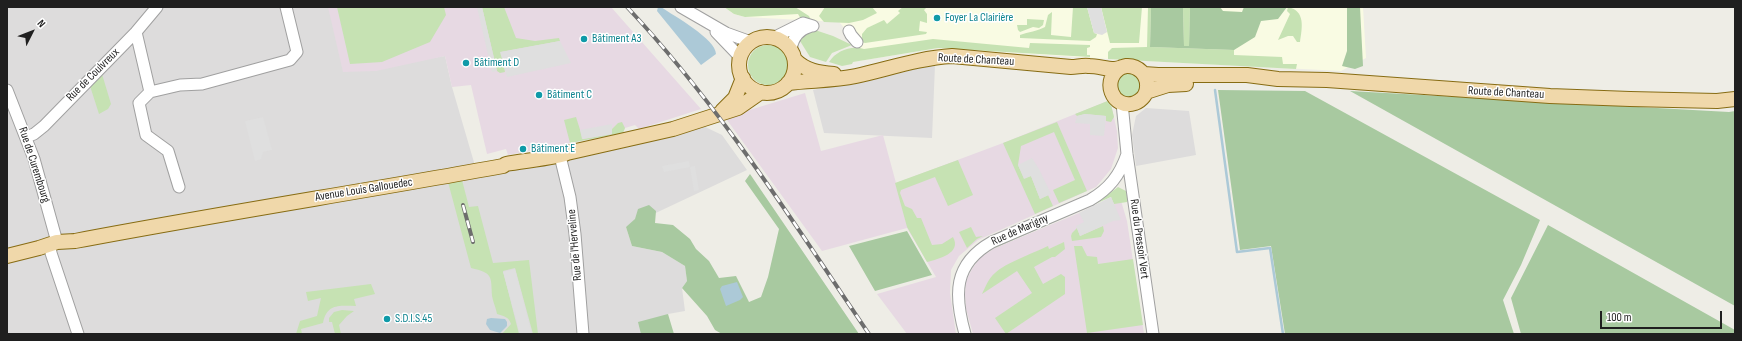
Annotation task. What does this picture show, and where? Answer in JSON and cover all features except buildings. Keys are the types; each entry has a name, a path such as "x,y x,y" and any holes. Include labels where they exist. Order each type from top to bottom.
{"main road":[{"path":"767,36 775,38 783,41 793,55 795,72 788,84 778,91 769,93 761,92 750,87 743,78 739,64 740,57 744,49 751,42 767,36"},
{"name":"Route de Chanteau","path":"793,55 804,68 829,74 882,69"},
{"name":"Route de Chanteau","path":"788,84 855,76 935,57 952,56 1071,67 1088,66 1114,69 1133,67 1144,74 1158,75 1247,75 1278,79"},
{"name":"Route de Chanteau","path":"1071,67 1098,75 1110,88 1115,98 1122,103 1130,104 1142,96 1168,85 1278,79 1327,80 1431,89 1550,96 1630,99 1735,99"},
{"path":"1110,88 1112,76 1116,71 1122,68"},
{"path":"1142,96 1147,79 1144,74"},
{"name":"Avenue Louis Gallouedec","path":"719,113 735,98 743,78"},
{"name":"Avenue Louis Gallouedec","path":"7,256 53,243 75,241 186,220 425,180 551,156 560,156 567,153 673,129 738,108 761,92"}],"street":[{"name":"Rue de Coulvreux","path":"26,137 34,134 44,126 136,32 157,7"},
{"path":"179,187 168,151 146,135 139,103 150,92 180,85 202,84 290,60 297,52 286,7"},
{"path":"681,7 726,33 751,42"},
{"path":"703,21 740,57"},
{"path":"775,38 803,23 813,26 799,32 792,43 793,55"},
{"path":"849,31 857,42"},
{"path":"136,32 150,92"},
{"name":"Rue de Curembourg","path":"7,90 26,137 42,188 53,243 51,253 78,334"},
{"name":"Rue du Pressoir Vert","path":"1126,149 1128,124 1132,110 1142,96"},
{"name":"Rue du Pressoir Vert","path":"1122,103 1126,149 1153,334"},
{"name":"Rue de Marigny","path":"965,334 960,317 958,297 961,275 973,256 981,248 992,242 1090,200 1103,192 1112,184 1124,164 1126,149"},
{"name":"Rue de l'Herveline","path":"560,156 570,197 576,234 583,334"}],"shaded area":[{"path":"7,7 328,7 431,58 445,56 452,87 478,176 701,125 722,135 747,170 626,227 632,246 662,252 685,266 687,281 682,288 685,311 668,314 648,334 7,334"},
{"path":"328,7 611,7 701,109 639,129 635,125 625,128 623,133 508,155 506,149 487,154 471,85 452,87 445,56 376,71 343,72"},
{"path":"477,7 482,7 497,71 492,72"},
{"path":"724,7 1363,7 1366,58 1341,71 1109,59 938,48 852,62 859,44 839,22 745,17 734,14"},
{"path":"1087,7 1101,7 1107,32 1102,35 1094,33"},
{"path":"560,41 571,63 507,77 500,52"},
{"path":"935,65 932,138 824,133 813,90"},
{"path":"805,93 821,151 883,135 896,183 1003,143 1110,100 1117,131 1118,148 1111,169 1096,187 978,240 959,256 951,270 950,293 956,334 907,334 877,294 936,277 907,228 822,251 727,120 730,116"},
{"path":"1146,108 1189,111 1196,155 1136,166 1132,135 1136,116"},
{"path":"1085,114 1106,116 1104,136 1090,135 1090,124 1075,123 1077,116"},
{"path":"263,117 272,150 263,152 261,159 255,161 245,121"},
{"path":"612,124 612,134 582,139 580,130"},
{"path":"1032,158 1051,194 1040,199 1031,176 1024,179 1018,165"},
{"path":"689,161 690,167 664,172 662,166"},
{"path":"695,166 699,190 694,191 690,167"},
{"path":"1119,194 1127,221 1144,334 973,334 966,309 966,281 980,258 995,248 1079,213"},
{"path":"1111,197 1121,220 1113,221 1080,236 1076,226 1084,222 1079,213"},
{"path":"515,269 532,334 520,334 503,272"}],"green space":[{"path":"337,7 444,7 446,15 430,42 382,62 350,64"},
{"path":"482,7 504,7 516,38 535,41 559,38 560,41 501,52 505,72 500,73 497,71"},
{"path":"724,7 795,7 809,16 811,20 801,19 798,14 745,17 734,14"},
{"path":"825,7 872,7 877,13 863,20 849,23 824,22 819,16"},
{"path":"903,7 927,7 924,10 927,14 927,23 920,21 919,31 927,32 926,34 865,43 862,42 862,34 867,28 884,20 887,24 900,13 898,11"},
{"path":"1073,7 1087,7 1094,33 1097,34 1096,37 1090,41 1020,38 1020,35 1045,27 1048,15 1052,12 1051,35 1071,37"},
{"path":"1101,7 1142,7 1139,43 1110,43"},
{"path":"1148,7 1151,7 1150,47 1234,50 1234,55 1282,57 1283,64 1297,64 1296,69 1108,59 1108,52 1112,48 1147,47"},
{"path":"1151,7 1183,7 1184,46 1189,46 1190,7 1220,7 1223,11 1242,12 1244,7 1287,7 1278,19 1261,21 1255,37 1234,50 1150,47"},
{"path":"1183,7 1190,7 1189,46 1184,46"},
{"path":"1288,7 1298,12 1302,21 1300,42 1297,42 1293,36 1288,36 1278,40 1290,14 1287,11"},
{"path":"1347,7 1360,7 1363,66 1355,69 1342,66 1347,51"},
{"path":"1027,19 1044,20 1043,25 1039,28 1033,27 1020,32 1017,25 1027,25"},
{"path":"815,30 833,36 852,45 832,53 826,62 810,57 800,41 800,37 804,33"},
{"path":"933,39 1029,48 1030,43 1090,45 1090,47 1087,48 1087,55 1090,55 1090,57 938,48 853,62 852,64 842,66 829,62 840,52 849,48 864,49"},
{"path":"768,45 776,47 782,51 786,57 788,65 786,73 782,79 776,83 768,85 760,83 754,79 750,73 748,65 750,57 754,51 760,47"},
{"path":"1129,73 1138,76 1141,85 1138,94 1129,97 1120,94 1117,85 1120,76"},
{"path":"102,74 111,104 108,109 99,114 90,86"},
{"path":"1218,90 1305,91 1540,220 1521,265 1503,300 1514,334 1285,334 1271,246 1240,250"},
{"path":"1350,91 1729,112 1735,111 1735,306"},
{"path":"1110,100 1114,117 1111,122 1106,121 1106,116 1085,114 1077,116 1075,114"},
{"path":"576,117 583,139 612,134 612,129 618,123 622,122 625,128 623,133 570,143 564,120"},
{"path":"1057,122 1087,191 1059,203 1053,190 1075,180 1054,132 1021,146 1018,165 1024,178 1031,176 1040,199 1048,195 1053,206 1035,214 1003,143"},
{"path":"958,160 973,195 948,206 935,177 901,190 900,193 905,206 912,209 917,218 921,218 932,245 942,244 953,237 955,243 952,251 943,257 927,262 907,227 895,183"},
{"path":"750,174 859,334 722,334 715,330 707,316 682,288 687,281 685,266 662,252 632,246 626,227 635,219 638,209 649,205 656,211 655,223 673,225 690,239 696,249 709,261 719,278 736,276 749,302 761,297 768,277 779,229 745,181"},
{"path":"462,180 469,207 478,206 493,263 529,260 538,334 533,334 515,268 503,271 519,334 502,334 511,324 508,318 497,314 489,276 483,272 471,268 448,182"},
{"path":"1118,187 1126,191 1127,202 1114,204 1111,197 995,248 1098,202"},
{"path":"1548,225 1735,330 1735,334 1521,334 1511,298"},
{"path":"1103,226 1104,231 1101,237 1072,241 1072,233 1077,228 1080,236"},
{"path":"971,227 976,237 983,236 967,248 959,232"},
{"path":"907,231 932,275 875,291 849,246"},
{"path":"1064,242 1065,249 1055,257 1052,257 1034,267 1043,284 1061,274 1065,277 1065,294 1006,334 995,318 1032,293 1017,271 982,294 989,280 1000,269 1012,262 1048,246 1049,249"},
{"path":"1074,246 1082,246 1087,256 1097,257 1098,264 1133,259 1143,325 1087,333"},
{"path":"371,284 375,294 354,299 356,306 340,306 331,309 325,317 323,323 301,329 302,334 296,334 300,321 317,316 321,298 308,301 306,292"},
{"path":"342,310 354,311 339,325 341,334 335,334 332,322 329,322 329,318 334,312"},
{"path":"668,314 674,334 641,334 638,322"}],"water":[{"path":"658,7 661,7 702,35 714,48 716,54 701,65 657,11"},
{"path":"737,282 743,297 740,300 726,306 720,289 722,286"},
{"path":"487,319 505,319 507,326 500,333 490,330 486,324"}],"waterway":[{"path":"1215,90 1237,252 1270,248 1283,334"}],"railway":[{"path":"627,7 661,45 724,124 784,207 869,334"},
{"path":"463,205 473,242"}],"place":[{"name":"Foyer La Clairière","path":"937,18"},
{"name":"Bâtiment A3","path":"584,39"},
{"name":"Bâtiment D","path":"466,63"},
{"name":"Bâtiment C","path":"539,95"},
{"name":"Bâtiment E","path":"523,149"},
{"name":"S.D.I.S.45","path":"387,319"}]}
